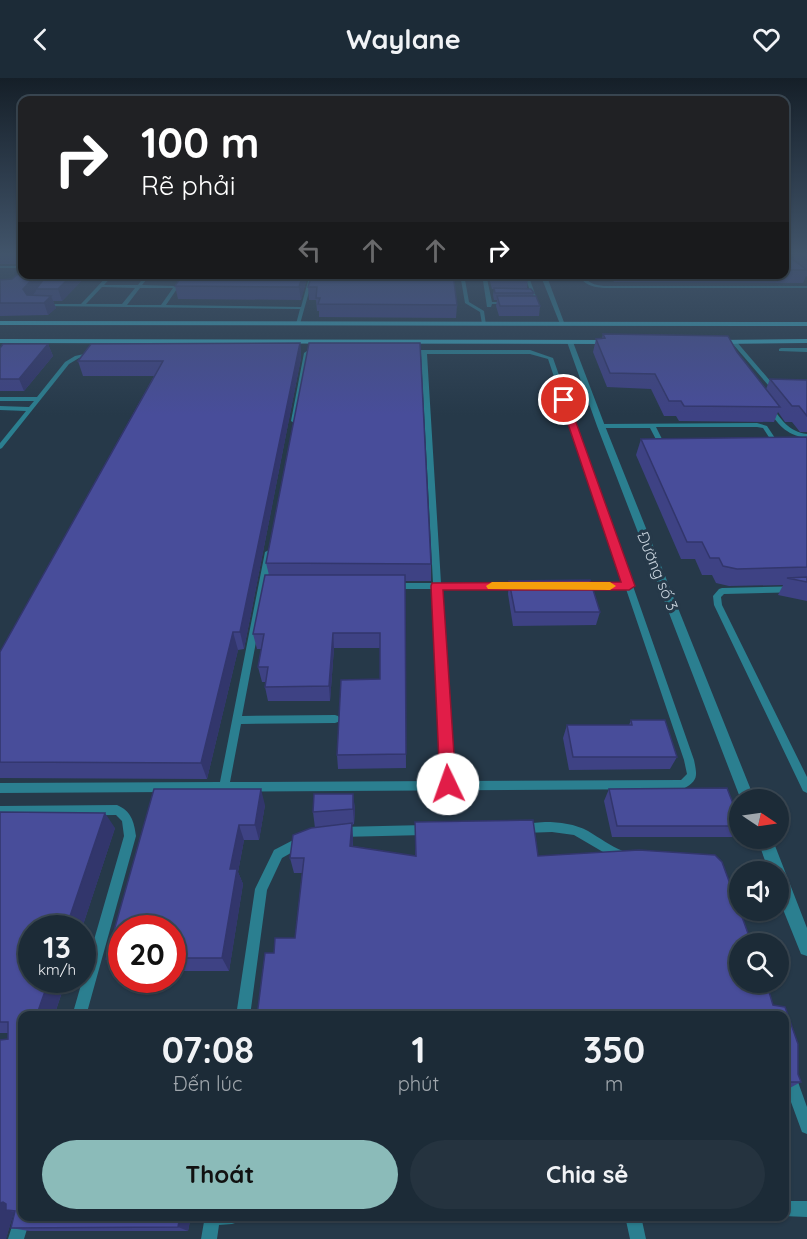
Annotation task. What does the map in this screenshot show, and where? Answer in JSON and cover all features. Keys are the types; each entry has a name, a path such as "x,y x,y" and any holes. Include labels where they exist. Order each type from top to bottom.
{"main road":[{"path":"0,323 807,324"},
{"path":"563,324 570,342"},
{"path":"0,341 617,342"},
{"path":"710,342 807,341"}],"street":[{"path":"556,306 563,324"},
{"name":"Đường số 3","path":"570,342 744,789"},
{"path":"789,903 807,948"}],"lane":[{"path":"130,306 303,308 298,324"},
{"path":"473,306 482,311"},
{"path":"482,311 489,306"},
{"path":"482,311 484,324"},
{"path":"734,342 770,384 780,388"},
{"path":"781,350 807,350"},
{"path":"0,788 683,784 692,777 689,760 550,358 530,352 402,352"},
{"path":"424,352 448,784"},
{"path":"296,353 318,353"},
{"path":"292,434 307,353"},
{"path":"0,447 67,363 77,357 105,354"},
{"path":"762,398 788,432 795,436 807,436"},
{"path":"0,399 37,399"},
{"path":"0,408 29,409"},
{"path":"601,426 762,425 779,444 778,448 773,450"},
{"path":"652,426 664,449 670,451"},
{"path":"224,787 272,539"},
{"path":"263,585 274,585"},
{"path":"379,586 527,586"},
{"path":"572,586 629,586"},
{"path":"807,589 722,591 717,596 718,605 807,788"},
{"path":"237,720 335,718"},
{"path":"0,811 117,810 125,814 129,822 130,836 81,1011"},
{"path":"513,828 561,827 581,834 605,850 624,857 635,858"},
{"path":"244,1011 261,889 278,854 306,838 320,835 441,830"},
{"path":"789,1076 807,1127"},
{"path":"789,1209 807,1209"},
{"path":"16,1239 21,1221"},
{"path":"209,1239 212,1221"},
{"path":"634,1221 638,1239"}],"building":[{"path":"603,334 728,336 737,352 780,407 684,406 681,401 669,401 655,374 610,373 596,339 605,338"},
{"path":"300,343 240,632 233,632 201,763 0,762 0,652 163,361 78,361 91,344"},
{"path":"309,343 420,343 431,564 266,563"},
{"path":"3,344 48,344 19,379 0,379 0,348"},
{"path":"770,379 807,380 807,416 799,406 792,406"},
{"path":"807,437 807,567 737,569 723,566 719,558 710,558 702,542 687,542 641,439"},
{"path":"265,575 405,575 406,754 337,755 341,680 380,679 380,633 333,633 329,686 265,687 268,667 258,667 264,634 253,634"},
{"path":"807,577 807,582 787,578"},
{"path":"590,580 600,612 515,612 509,581"},
{"path":"631,720 665,720 677,757 573,757 567,725 632,725"},
{"path":"727,788 729,826 617,826 609,789"},
{"path":"154,789 261,789 255,825 239,825 230,869 237,869 222,958 186,958 186,915 118,915"},
{"path":"314,794 353,794 353,809 313,812"},
{"path":"0,812 105,813 70,915 18,915 18,993 44,993 38,1011 18,1011 18,1221 179,1221 178,1227 11,1228 15,1211 6,1210 6,1204 0,1203 0,1040 8,1039 8,1022 0,1022"},
{"path":"533,820 538,856 639,850 715,855 722,862 729,881 729,921 744,921 748,933 729,933 729,993 769,993 773,1005 785,1007 786,1011 258,1011 265,953 274,953 275,938 295,938 304,858 290,858 293,835 311,828 352,823 350,846 416,856 415,822"},
{"path":"789,1018 798,1044 798,1074 801,1082 789,1082"}],"slow traffic":[{"path":"492,586 610,586"}],"route":[{"path":"448,784 437,586 629,586 564,400"}]}
